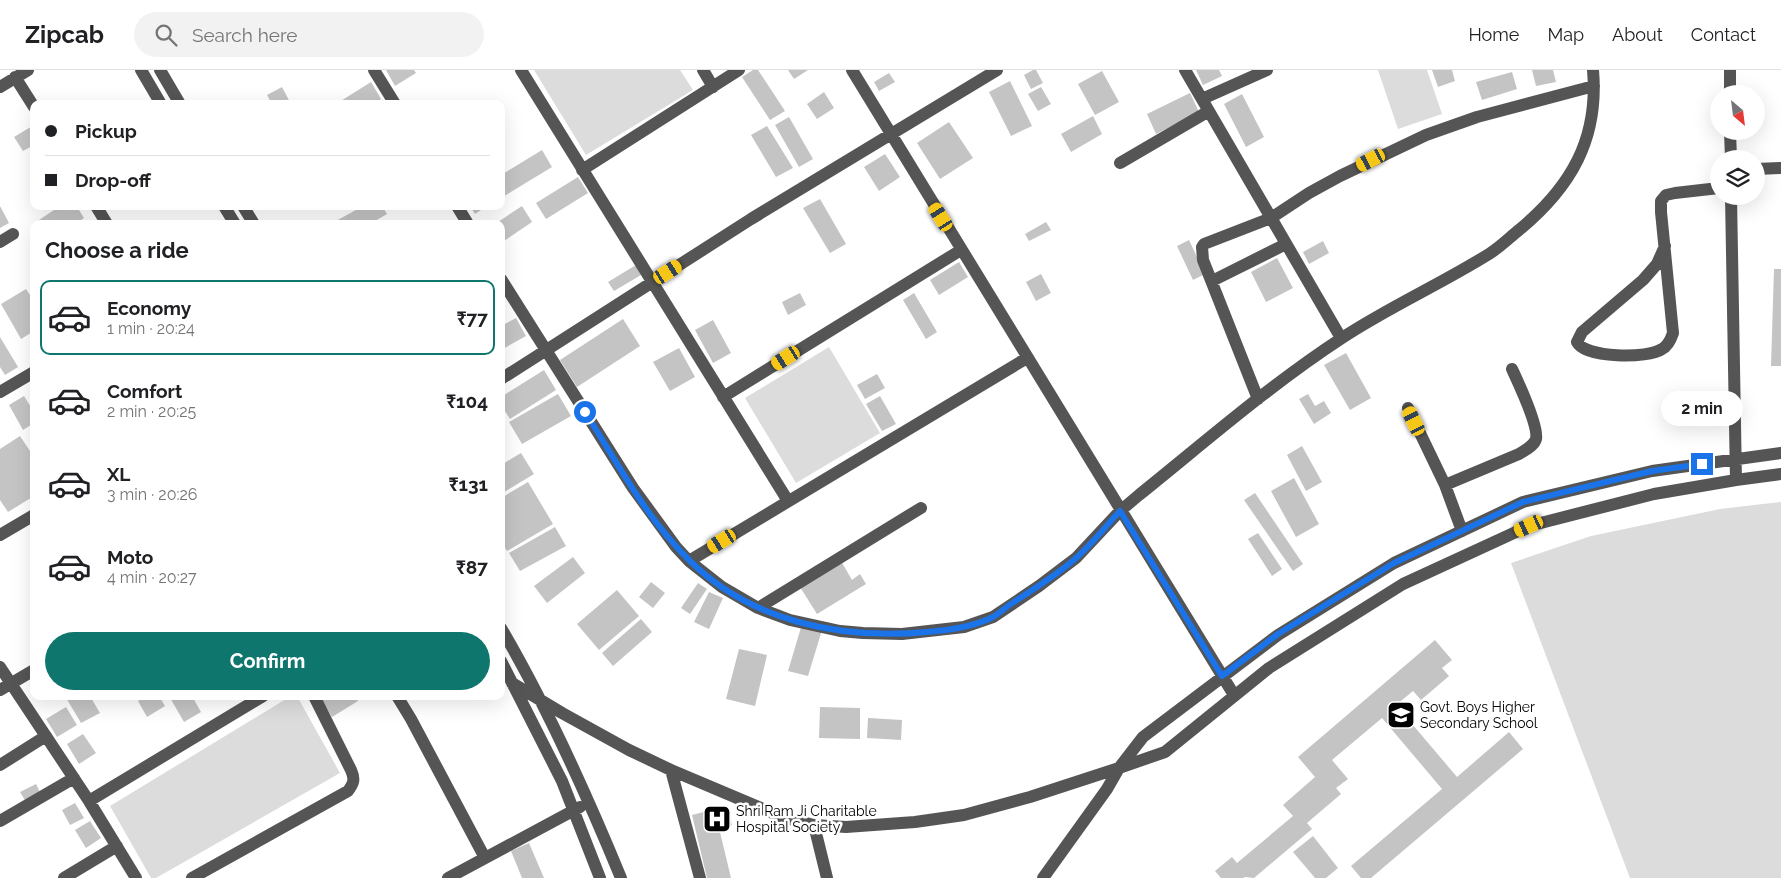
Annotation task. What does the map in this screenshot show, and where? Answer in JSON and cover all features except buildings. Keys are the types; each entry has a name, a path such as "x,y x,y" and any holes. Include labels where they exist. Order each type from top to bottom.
{"street":[{"path":"0,87 28,70"},
{"path":"140,70 159,100"},
{"path":"160,70 178,100"},
{"path":"374,70 393,100"},
{"path":"521,70 788,502"},
{"path":"703,70 713,86"},
{"path":"582,170 739,70"},
{"path":"852,70 1234,695"},
{"path":"505,375 751,219 998,70"},
{"path":"1185,70 1341,338"},
{"path":"1202,100 1267,70"},
{"path":"505,285 633,488 660,526 689,561 722,587 758,608 790,620 840,631 862,634 902,634 964,627 993,617 1076,558 1120,511 1258,399 1341,338 1491,253 1532,219 1559,191 1580,158 1593,114 1593,70"},
{"path":"1730,70 1730,85"},
{"path":"15,78 30,101"},
{"path":"1258,399 1203,260 1202,247 1210,241 1271,218 1332,180 1426,135 1477,117 1594,86"},
{"path":"1120,163 1209,111"},
{"path":"1765,169 1781,168"},
{"path":"1665,246 1657,264 1643,280 1582,332 1577,342 1580,347 1601,354 1628,355 1654,353 1662,350 1667,345 1673,333 1665,246 1661,212 1662,201 1666,195 1710,189"},
{"path":"1731,205 1736,480"},
{"path":"0,242 13,234"},
{"path":"1212,281 1286,244"},
{"path":"723,397 961,250"},
{"path":"689,561 1027,358"},
{"path":"1445,485 1519,454 1530,448 1536,441 1537,432 1512,368"},
{"path":"0,392 30,374"},
{"path":"1408,408 1445,485 1462,531"},
{"path":"1043,878 1107,789 1119,768 1144,737 1278,634 1394,563 1523,502 1652,471 1781,453"},
{"path":"512,683 630,750 671,770 775,814 814,825 846,827 914,822 964,815 1030,797 1165,752 1269,668 1403,584 1529,526 1654,494 1781,474"},
{"path":"758,608 921,508"},
{"path":"0,535 30,516"},
{"path":"505,635 539,698 590,802 621,878"},
{"path":"0,667 89,801 136,878"},
{"path":"505,669 562,781 600,878"},
{"path":"0,690 30,672"},
{"path":"89,801 256,700"},
{"path":"192,878 348,791 353,784 354,778 351,770 316,700"},
{"path":"399,700 485,858"},
{"path":"0,765 46,736"},
{"path":"671,770 700,878"},
{"path":"0,820 74,778"},
{"path":"448,878 590,802"},
{"path":"814,825 827,878"},
{"path":"64,878 117,846"}],"shaded area":[{"path":"534,70 680,70 693,90 586,155"},
{"path":"1378,70 1427,70 1442,114 1398,129"},
{"path":"829,347 880,433 796,483 745,398"},
{"path":"1781,502 1781,878 1630,878 1511,563 1591,536 1720,509"},
{"path":"284,700 299,700 340,773 156,878 151,878 110,806"}],"place":[{"name":"Govt. Boys Higher Secondary School","path":"1401,715"},
{"name":"Shri Ram Ji Charitable Hospital Society","path":"717,819"}],"route":[{"path":"585,412 633,488 676,547 707,577 758,608 790,620 862,634 902,634 964,627 993,617 1039,586 1076,558 1120,511 1222,676 1278,634 1394,563 1523,502 1652,471 1702,464"}]}
